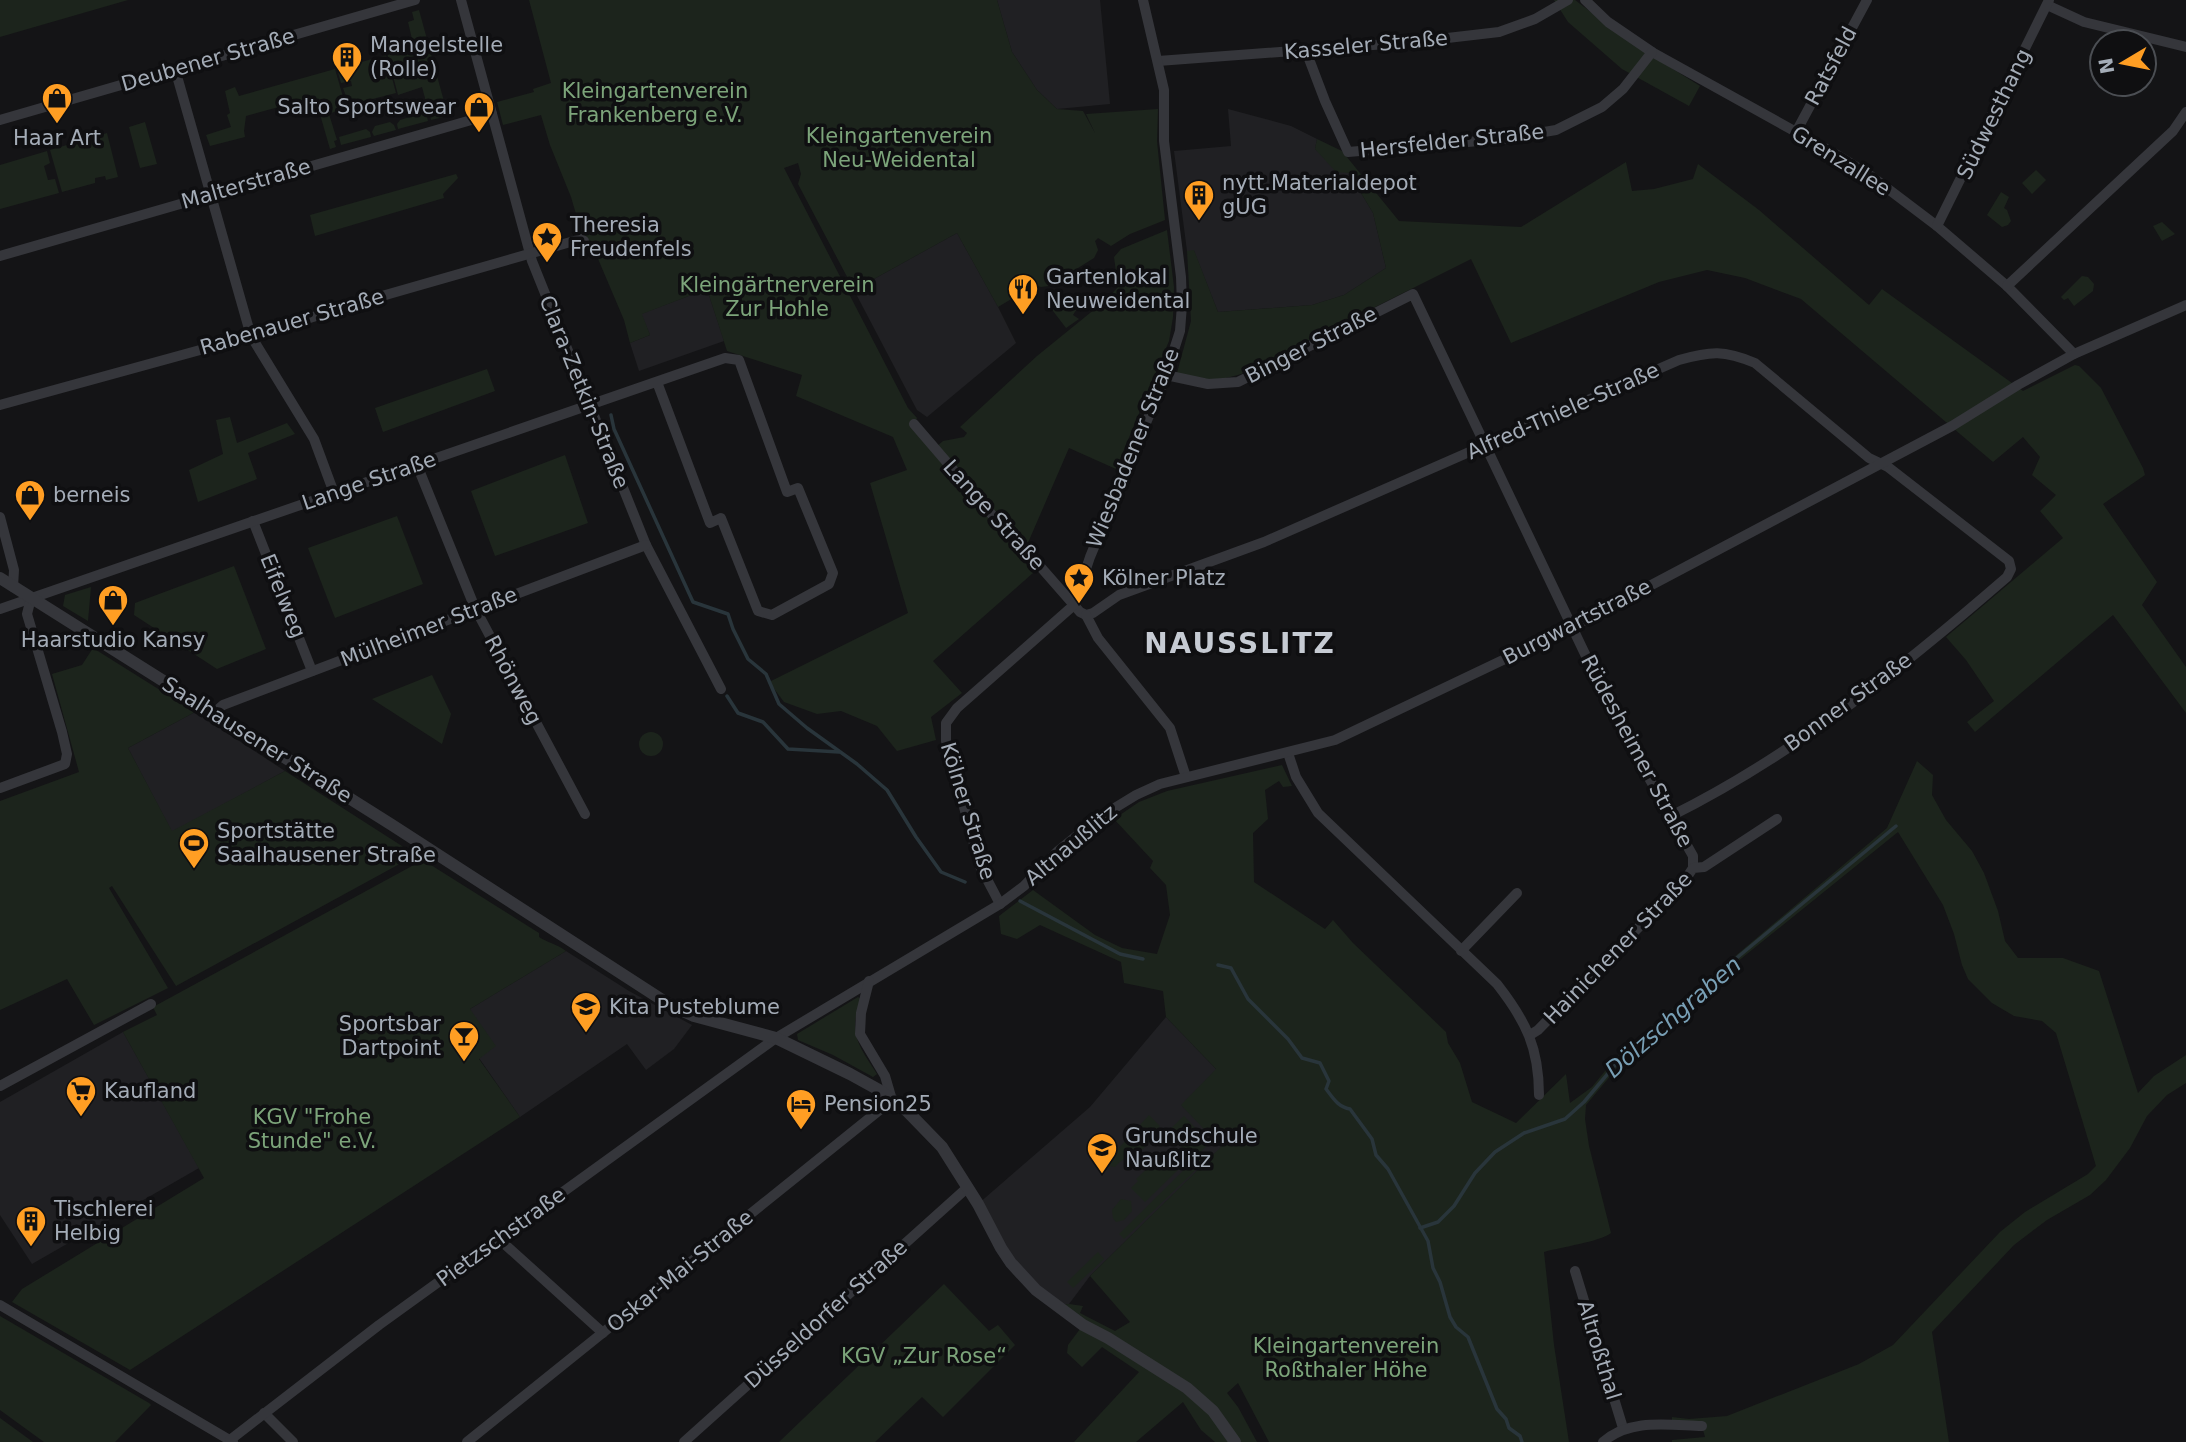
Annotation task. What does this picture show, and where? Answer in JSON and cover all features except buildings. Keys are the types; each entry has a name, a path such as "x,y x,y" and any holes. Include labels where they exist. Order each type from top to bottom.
{"street":[{"name":"Deubener Straße","path":"0,120 415,0"},
{"name":"Clara-Zetkin-Straße","path":"461,0 530,254 646,545 721,690"},
{"name":"Wiesbadener Straße","path":"1074,605 1090,557 1166,375 1180,331 1182,305 1179,250 1164,141 1164,90 1143,0"},
{"name":"Kasseler Straße","path":"1158,61 1413,42 1499,32 1535,19 1567,0"},
{"name":"Grenzallee","path":"1585,0 1608,22 1652,52 1871,176 1937,226 2007,286 2074,354"},
{"name":"Ratsfeld","path":"1796,132 1867,0"},
{"path":"2048,2 2084,22 2186,47"},
{"name":"Südwesthang","path":"1937,226 2048,2"},
{"name":"Hersfelder Straße","path":"1306,51 1348,152 1503,139 1556,130 1602,107 1623,89 1652,52"},
{"path":"175,69 251,336 314,439 334,493"},
{"path":"2007,286 2173,131 2186,112"},
{"name":"Malterstraße","path":"0,256 492,114"},
{"name":"Rabenauer Straße","path":"0,405 251,336 581,239 584,241"},
{"name":"Binger Straße","path":"1166,375 1208,384 1238,382 1413,294"},
{"name":"Rüdesheimer Straße","path":"1413,294 1618,723 1693,856 1693,868"},
{"name":"Burgwartstraße","path":"1186,777 1335,740 1572,627 1952,426 2074,354 2186,304"},
{"name":"Alfred-Thiele-Straße","path":"1086,615 1119,595 1264,542 1679,360 1703,353 1733,354 1755,363 1869,458 1888,467 2009,561 2011,569"},
{"name":"Lange Straße","path":"0,609 725,358 739,360 787,492 798,488 833,573 829,584 772,615 758,611 721,518 710,523 657,382"},
{"name":"Lange Straße","path":"914,424 1024,552 1074,605"},
{"name":"Rhönweg","path":"417,465 475,608 585,814"},
{"path":"0,517 14,570 13,587"},
{"name":"Eifelweg","path":"253,521 312,671"},
{"name":"Mülheimer Straße","path":"214,713 223,705 646,545"},
{"name":"Bonner Straße","path":"1671,816 1773,756 1853,702 2007,578 2011,569"},
{"name":"Saalhausener Straße","path":"0,578 670,1005 694,1016 776,1038 850,1074 892,1100 907,1111 942,1147 968,1187 1001,1248 1035,1290 1083,1325 1187,1388 1213,1411 1235,1442"},
{"path":"0,788 65,764 67,754 27,614 31,598"},
{"path":"1074,605 1086,615 1098,638 1170,729 1186,777"},
{"name":"Kölner Straße","path":"1000,904 980,866 946,741 946,723 957,708 1074,605"},
{"path":"1288,753 1296,777 1318,813 1497,984 1515,1007 1530,1035 1539,1070 1539,1096"},
{"name":"Altnaußlitz","path":"776,1038 1000,904 1024,886 1057,852 1100,817 1136,795 1160,784 1186,777"},
{"name":"Hainichener Straße","path":"1530,1035 1558,1010 1685,880 1693,868 1703,867 1777,819"},
{"path":"1461,951 1517,893"},
{"path":"869,981 861,1013 860,1034 884,1076 892,1100"},
{"path":"0,1086 151,1004"},
{"name":"Pietzschstraße","path":"231,1441 379,1325 776,1038"},
{"name":"Oskar-Mai-Straße","path":"467,1442 892,1100"},
{"name":"Düsseldorfer Straße","path":"684,1442 968,1187"},
{"path":"499,1239 603,1333"},
{"name":"Altroßthal","path":"1575,1272 1623,1428"},
{"path":"0,1305 231,1441"},
{"path":"264,1413 293,1442"},
{"name":"Altroßthal","path":"1603,1442 1623,1428 1647,1425 1702,1426"}],"shaded area":[{"path":"997,0 1100,0 1110,104 1057,109 1037,90 1012,52"},
{"path":"1228,109 1291,126 1317,139 1315,149 1349,173 1373,213 1386,268 1344,295 1312,305 1218,312 1194,251 1187,251 1174,151 1231,146"},
{"path":"957,233 1016,343 927,417 917,410 854,290"},
{"path":"707,289 724,341 639,371 630,343 650,335 641,314"},
{"path":"195,712 285,771 172,832 128,748"},
{"name":"Kita Pusteblume","path":"566,951 629,991 692,1025 674,1049 646,1070 627,1044 520,1117 479,1058 470,1009"},
{"name":"Grundschule Naußlitz","path":"1166,1017 1216,1069 1222,1147 1090,1276 1069,1304 1055,1305 1036,1290 978,1204 1090,1107"},
{"path":"123,1032 199,1168 32,1264 0,1215 0,1102"}],"green space":[{"path":"0,0 128,0 0,37"},
{"path":"529,0 997,0 1012,52 1037,90 1057,109 1083,111 1095,133 1086,114 1158,109 1157,141 1165,220 1130,234 1111,246 1098,238 1095,241 1098,250 1094,258 1049,286 1035,285 998,307 957,233 854,290 798,184 801,174 798,163 784,168 908,408 917,418 914,425 935,448 943,441 964,437 967,433 960,427 1037,356 1106,300 1118,287 1114,257 1121,249 1167,230 1174,287 1169,341 1116,469 1069,448 1024,552 1033,573 933,661 962,693 931,717 936,740 897,751 877,726 841,711 817,714 784,702 769,682 908,613 870,483 907,470 893,437 796,396 802,375 727,351 707,289 642,314 650,335 630,343 624,320 593,247 586,248 571,197 541,115 503,125 497,102 534,92 533,89 551,83"},
{"path":"1554,0 1575,0 1630,42 1700,86 1689,106 1622,69 1568,22"},
{"path":"419,10 448,116 431,120 422,87 398,95 387,53 398,50 396,44 412,39 408,22 414,20 412,12"},
{"path":"386,55 396,93 349,105 343,88 352,86 351,81 341,83 337,69"},
{"path":"335,69 346,107 329,114 337,140 334,141 336,147 330,149 315,97 246,116 245,137 210,146 206,135 231,127 225,91 235,87 239,96"},
{"path":"426,112 428,121 398,129 400,120"},
{"path":"145,122 157,164 140,168 129,127"},
{"path":"390,122 396,130 374,136 372,132 375,126"},
{"path":"366,129 371,137 341,145 339,137"},
{"path":"107,133 118,177 106,180 105,176 95,178 95,183 62,192 50,150"},
{"path":"1317,139 1342,151 1399,221 1521,227 1626,162 1632,191 1654,189 1693,179 1698,164 1759,210 1869,305 1882,289 2023,391 2075,365 2079,366 2101,388 2143,468 2145,475 2103,504 2157,582 2142,605 2186,667 2186,713 2113,615 1975,732 1967,722 1994,701 1966,660 1946,637 2063,538 2040,511 2056,495 2032,475 2040,457 2023,437 1993,462 1801,299 1745,278 1707,270 1659,282 1511,343 1471,259 1241,374 1209,379 1177,373 1191,321 1187,251 1194,250 1218,312 1312,305 1344,295 1386,268 1373,213 1349,173 1336,172 1315,149"},
{"path":"47,151 50,163 44,166 48,180 55,179 59,193 0,209 0,165"},
{"path":"2036,170 2046,180 2032,194 2022,183"},
{"path":"456,174 458,178 443,194 444,198 315,236 310,215"},
{"path":"2001,192 2009,197 2004,208 2011,221 2002,227 1987,215"},
{"path":"2162,222 2175,234 2162,241 2153,226"},
{"path":"2082,276 2088,277 2094,284 2093,291 2074,306 2068,298 2064,300 2061,297"},
{"path":"1057,290 1068,307 1066,311 1071,304 1078,307 1073,315 1079,319 1066,328 1047,303 1048,295"},
{"path":"487,369 495,391 383,432 375,408"},
{"path":"230,417 237,443 287,423 295,434 248,453 257,479 198,502 189,470 223,454 216,420"},
{"path":"565,455 588,523 495,556 471,491"},
{"path":"397,516 423,584 335,618 308,548"},
{"path":"234,566 266,649 217,669 134,615 135,603"},
{"path":"91,587 88,621 63,606 65,595"},
{"name":"Sportstätte Saalhausener Straße","path":"93,648 195,712 128,748 172,831 285,771 416,855 176,986 112,886 109,888 168,988 94,1025 67,979 0,1010 0,801 79,772 52,674 82,665"},
{"path":"432,675 451,714 442,744 372,699"},
{"path":"651,732 659,736 663,744 659,752 651,756 643,752 639,744 643,736"},
{"name":"Kleingartenverein Roßthaler Höhe","path":"1917,761 1933,775 1932,795 1946,820 1972,851 1984,873 1998,911 2005,941 2018,958 2063,958 2099,971 2138,1093 2154,1076 2186,1055 2186,1083 2167,1095 2147,1116 2130,1148 2106,1180 2090,1195 2047,1220 2014,1245 1932,1332 1949,1442 1672,1442 1705,1437 1702,1426 1672,1425 1672,1417 1689,1419 1727,1416 1859,1364 1893,1345 2000,1232 2025,1212 2088,1174 2096,1166 2056,1033 2042,1021 2014,1016 1992,1003 1968,979 1943,905 1898,832 1685,1004 1627,1056 1586,1105 1589,1146 1611,1233 1589,1242 1544,1252 1554,1345 1569,1442 1269,1442 1238,1383 1227,1393 1257,1442 1215,1442 1201,1430 1183,1402 1136,1442 1074,1442 1139,1372 1102,1347 1082,1367 1067,1353 1068,1345 1083,1325 1055,1305 1083,1306 1080,1313 1115,1331 1130,1322 1090,1276 1221,1147 1181,1105 1216,1069 1166,1017 1163,991 1124,983 1121,962 1040,925 1017,939 1001,934 999,916 1033,890 1095,935 1122,948 1157,954 1170,915 1166,885 1150,868 1153,861 1114,819 1139,802 1167,791 1282,765 1292,786 1283,787 1279,781 1265,790 1268,819 1253,833 1254,882 1325,929 1333,920 1353,943 1446,1032 1448,1043 1460,1063 1472,1102 1516,1123 1566,1074 1570,1103 1592,1087 1618,1055 1887,828"},
{"name":"KGV \"Frohe Stunde\" e.V.","path":"423,860 539,933 539,937 566,951 470,1009 496,1046 479,1059 520,1117 130,1370 12,1302 22,1289 204,1178 123,1032 157,1015 153,1007"},
{"path":"858,997 861,999 855,1030 860,1046 877,1074 873,1077 798,1040 797,1034"},
{"path":"1149,1115 1160,1126 1147,1145 1115,1167 1109,1166 1107,1161"},
{"path":"1184,1116 1210,1143 1193,1159 1167,1132"},
{"path":"1202,1152 1208,1158 1124,1239 1119,1234"},
{"path":"1162,1154 1178,1170 1145,1202 1131,1188 1138,1181 1136,1179"},
{"path":"1121,1199 1131,1201 1132,1211 1124,1220 1116,1222 1112,1210"},
{"path":"1098,1252 1104,1259 1073,1288 1067,1282"},
{"name":"KGV „Zur Rose“","path":"944,1284 989,1331 998,1325 1015,1345 943,1417 922,1397 875,1442 779,1442"},
{"path":"0,1316 151,1405 115,1442 44,1442 0,1410"},
{"path":"0,1418 33,1442 0,1442"}],"waterway":[{"path":"611,415 614,429 693,602 728,614 748,659 766,674 779,704 887,790 941,872 965,882"},
{"path":"727,696 738,713 763,722 788,749 839,752"},
{"name":"Dölzschgraben","path":"1420,1228 1438,1222 1454,1206 1475,1173 1495,1152 1524,1133 1565,1119 1584,1102 1621,1058 1896,826"},
{"path":"1020,901 1120,954 1143,959"},
{"path":"1218,965 1231,968 1248,999 1288,1039 1302,1058 1320,1063 1329,1081 1326,1089 1339,1104 1350,1109 1372,1139 1376,1155 1388,1169 1428,1241 1433,1268 1450,1317 1456,1327 1468,1337 1497,1409 1522,1442"}],"place":[{"name":"Mangelstelle (Rolle)","path":"347,84"},
{"name":"Haar Art","path":"57,125"},
{"name":"Salto Sportswear","path":"479,134"},
{"name":"nytt.Materialdepot gUG","path":"1199,222"},
{"name":"Theresia Freudenfels","path":"547,264"},
{"name":"Gartenlokal Neuweidental","path":"1023,316"},
{"name":"berneis","path":"30,522"},
{"name":"Kölner Platz","path":"1079,605"},
{"name":"Haarstudio Kansy","path":"113,627"},
{"name":"Sportstätte Saalhausener Straße","path":"194,870"},
{"name":"Kita Pusteblume","path":"586,1034"},
{"name":"Sportsbar Dartpoint","path":"464,1063"},
{"name":"Kaufland","path":"81,1118"},
{"name":"Pension25","path":"801,1131"},
{"name":"Grundschule Naußlitz","path":"1102,1175"},
{"name":"Tischlerei Helbig","path":"31,1248"}],"district":[{"name":"NAUSSLITZ","path":"1240,643"}],"park label":[{"name":"Kleingartenverein Frankenberg e.V.","path":"655,103"},
{"name":"Kleingartenverein Neu-Weidental","path":"899,148"},
{"name":"Kleingärtnerverein Zur Hohle","path":"777,297"}]}
